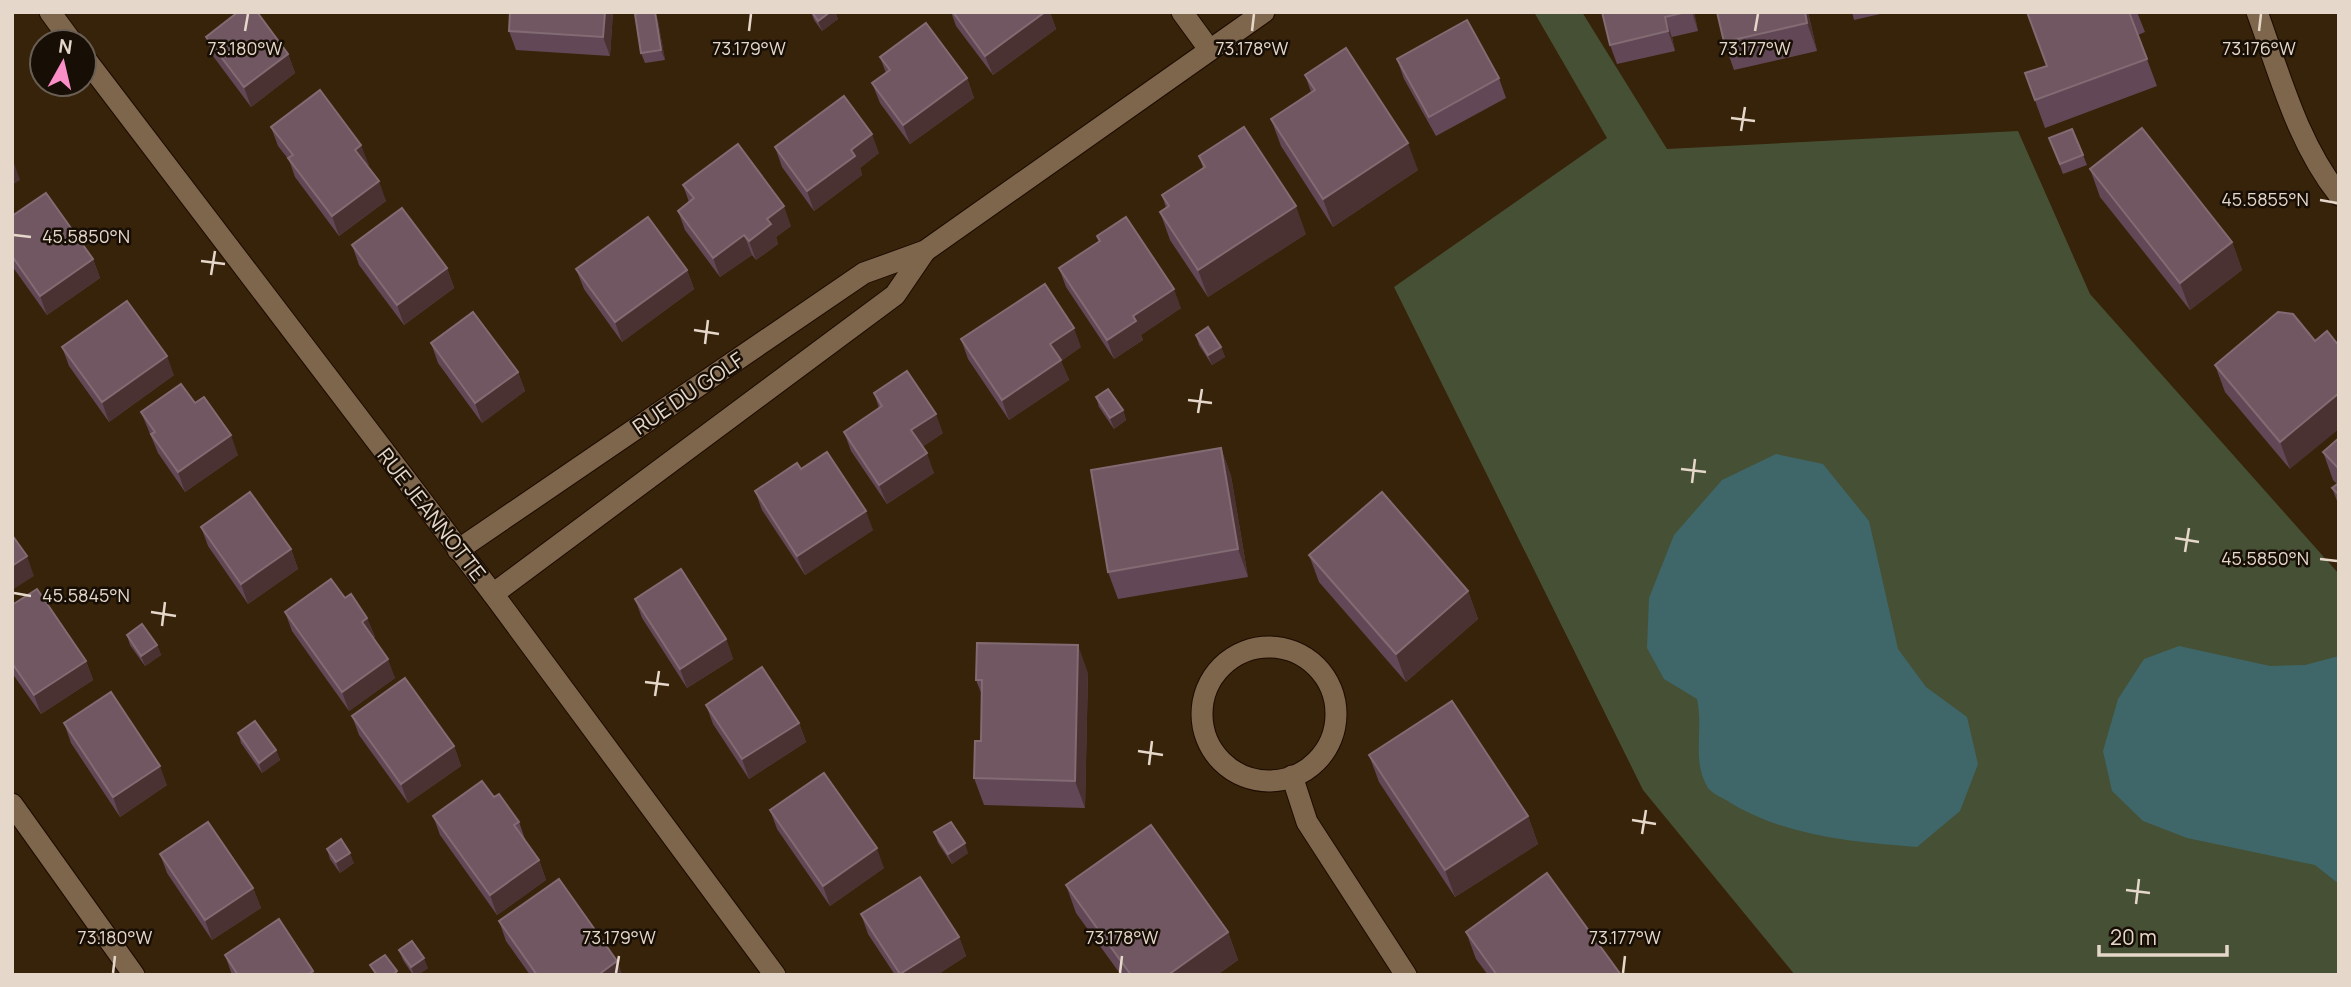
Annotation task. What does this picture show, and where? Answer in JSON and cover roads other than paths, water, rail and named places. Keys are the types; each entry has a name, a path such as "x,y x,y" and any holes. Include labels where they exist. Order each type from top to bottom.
{"street":[{"path":"50,12 62,28"},
{"path":"1182,12 1209,49"},
{"name":"RUE DU GOLF","path":"458,550 864,273 925,251 1264,12"},
{"path":"2257,12 2298,127 2318,169 2339,195"},
{"name":"RUE JEANNOTTE","path":"98,75 493,594 775,975"},
{"name":"RUE DU GOLF","path":"493,594 895,295 925,251"},
{"path":"1260,646 1286,649 1311,660 1328,680 1336,704 1335,731 1323,755 1303,772 1292,776 1278,781 1252,779 1228,767 1211,748 1202,723 1204,696 1215,672 1235,655 1260,646"},
{"path":"1292,776 1307,822 1406,975"},
{"path":"12,804 134,975"}],"water":[{"path":"1776,454 1823,464 1869,521 1898,649 1926,687 1967,717 1978,764 1960,811 1917,847 1868,843 1794,829 1770,822 1714,793 1708,788 1700,767 1697,699 1664,679 1647,648 1649,598 1674,535 1722,480"},
{"path":"2179,646 2270,666 2305,665 2339,656 2339,884 2315,865 2187,838 2143,821 2112,791 2103,751 2118,699 2144,659"}]}
